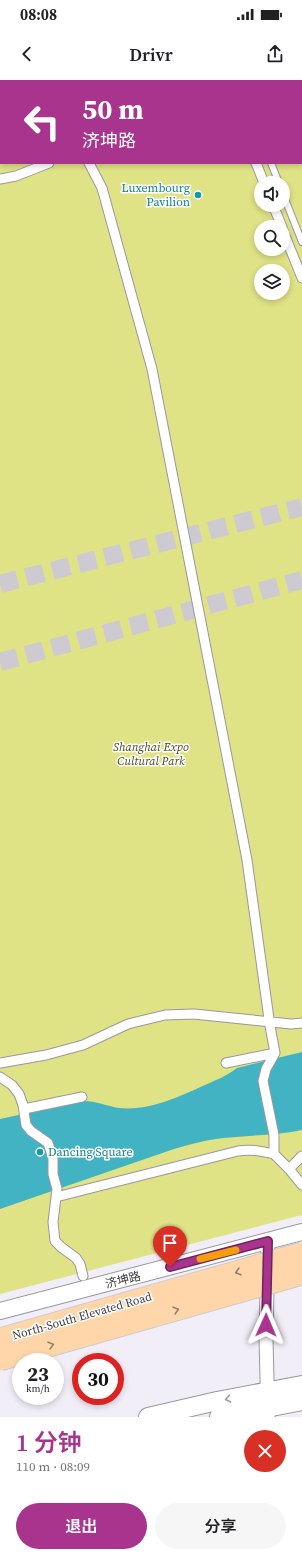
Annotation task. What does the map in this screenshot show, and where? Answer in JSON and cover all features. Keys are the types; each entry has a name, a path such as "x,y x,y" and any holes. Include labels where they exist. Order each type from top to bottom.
{"highway":[{"name":"North-South Elevated Road","path":"0,1339 302,1254"},
{"name":"North-South Elevated Road","path":"0,1360 302,1274"}],"main road":[{"path":"219,1417 267,1405 302,1385"},
{"path":"148,1417 302,1401"}],"street":[{"path":"0,178 16,176 46,164"},
{"path":"90,164 102,188 152,369 247,860 274,1053 262,1081 274,1135 274,1154"},
{"path":"256,164 261,176"},
{"path":"290,245 299,262 302,278"},
{"path":"0,1063 46,1055 83,1045 128,1024 164,1015 194,1014 291,1024 302,1023"},
{"path":"226,1064 274,1053"},
{"path":"0,1077 12,1085 19,1094 24,1109 26,1125 31,1131 48,1143 53,1158 52,1174 57,1189 53,1222 55,1241 76,1258 80,1264 83,1276"},
{"path":"24,1109 82,1097"},
{"path":"56,1197 248,1149 274,1154 302,1185"},
{"path":"289,1169 302,1156"},
{"name":"济坤路","path":"0,1311 302,1232"},
{"path":"267,1405 266,1339 268,1241"}],"lane":[{"path":"271,164 276,176"},
{"path":"290,212 302,242"}],"green space":[{"name":"Shanghai Expo Cultural Park","path":"0,164 302,164 302,1215 0,1294"}],"water":[{"path":"302,1052 302,1130 216,1139 174,1149 0,1209 0,1119 83,1101 119,1108 153,1105 195,1090 221,1078 237,1068"}],"tunnel":[{"path":"0,584 302,507"},
{"path":"0,662 302,580"}],"slow traffic":[{"path":"200,1259 236,1250"}],"place":[{"name":"Luxembourg Pavilion","path":"198,195"},
{"name":"Dancing Square","path":"40,1152"}],"route":[{"path":"170,1267 268,1241 266,1325"}]}
